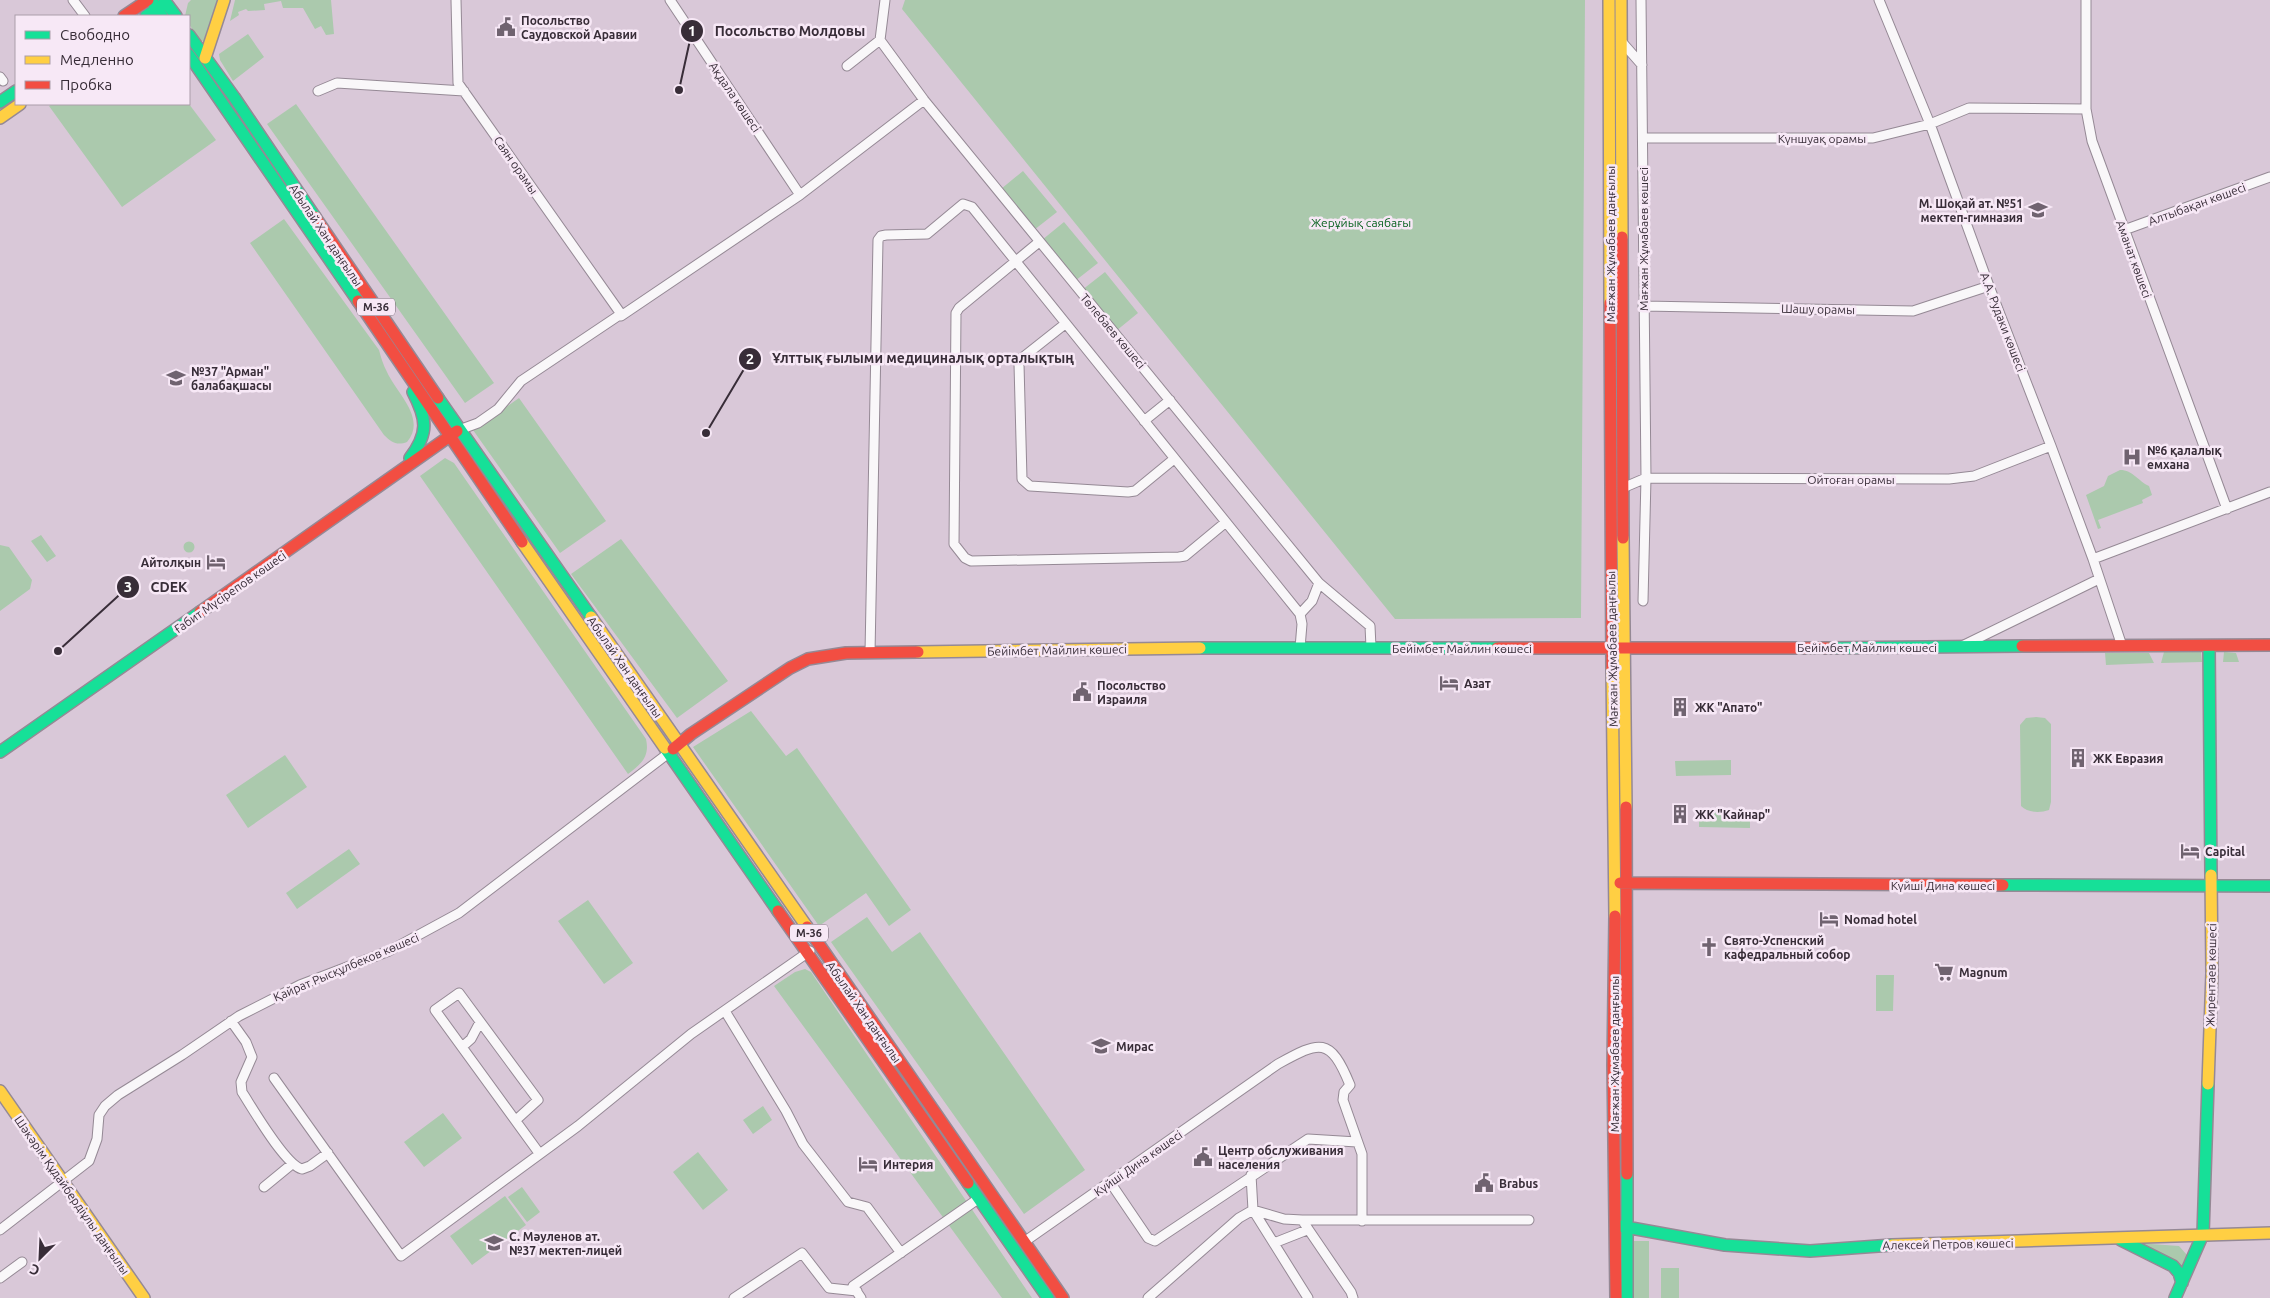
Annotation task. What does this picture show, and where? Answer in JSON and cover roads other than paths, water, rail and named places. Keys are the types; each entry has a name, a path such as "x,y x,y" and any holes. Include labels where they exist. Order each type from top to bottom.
{"main road":[{"path":"205,58 224,0"},
{"name":"Мағжан Жұмабаев даңғылы","path":"1609,0 1628,1298"},
{"name":"Мағжан Жұмабаев даңғылы","path":"1618,649 1624,487 1621,0"},
{"path":"127,15 160,4"},
{"path":"147,15 160,4"},
{"path":"160,4 175,15"},
{"name":"Абылай Хан даңғылы","path":"190,36 454,433 670,752 1048,1298"},
{"name":"Абылай Хан даңғылы","path":"190,56 388,344 680,744 1063,1298"},
{"path":"0,102 15,92"},
{"path":"0,118 19,105"},
{"path":"388,344 397,369 424,414 424,434 420,446 401,470"},
{"name":"Ғабит Мүсірепов көшесі","path":"0,752 454,433"},
{"name":"Бейімбет Майлин көшесі","path":"670,752 796,665 824,656 870,653 1371,647 1618,649 2270,645"},
{"name":"Жирентаев көшесі","path":"2176,1298 2203,1234 2213,886 2209,646"},
{"name":"Мағжан Жұмабаев даңғылы","path":"1616,1298 1613,1065 1621,883"},
{"name":"Күйші Дина көшесі","path":"1621,883 2270,886"},
{"name":"Шәкәрім Құдайбердіұлы даңғылы","path":"0,1091 144,1298"},
{"name":"Алексей Петров көшесі","path":"1616,1226 1628,1226 1725,1245 1810,1251 1883,1245 2270,1233"},
{"path":"2119,1238 2173,1266 2179,1273 2182,1283"}],"street":[{"path":"73,0 84,15"},
{"name":"Саян орамы","path":"456,0 458,83 621,315"},
{"name":"Ақдала көшесі","path":"670,0 800,195"},
{"path":"847,66 880,40 885,0"},
{"name":"Мағжан Жұмабаев көшесі","path":"1641,0 1644,138 1643,306 1646,478 1643,600"},
{"name":"А.А. Рудаки көшесі","path":"1879,0 1930,124 1989,286 2093,559 2098,579 2122,646"},
{"name":"Аманат көшесі","path":"2086,0 2086,109 2092,142 2226,509"},
{"name":"Төлебаев көшесі","path":"880,40 924,100 1039,242 1320,583 1370,626 1371,647"},
{"path":"1621,41 1642,65"},
{"path":"318,91 337,84 464,91"},
{"path":"454,433 478,423 498,409 521,381 800,195 924,100"},
{"name":"Күншуақ орамы","path":"1644,138 1873,138 1930,124 1969,108 2086,109"},
{"name":"Алтыбақан көшесі","path":"2124,230 2270,177"},
{"path":"870,653 878,240 881,236 886,235 927,234 963,204 968,204 1300,614 1302,624 1300,648"},
{"path":"1039,242 959,308 956,313 954,544 965,558 971,560 1179,557 1185,556 1226,522"},
{"name":"Шашу орамы","path":"1643,306 1913,311 1989,286"},
{"path":"1065,324 1022,358 1020,364 1022,479 1030,486 1128,492 1135,491 1174,459"},
{"path":"1144,421 1170,400"},
{"name":"Ойтоған орамы","path":"1646,478 1950,479 1974,476 2051,446"},
{"path":"1624,487 1646,478"},
{"path":"2093,559 2270,492"},
{"path":"1960,647 2098,579"},
{"path":"1300,614 1312,600 1320,583"},
{"name":"Қайрат Рысқұлбеков көшесі","path":"0,1230 89,1161 97,1139 99,1115 105,1106 231,1021 300,985 389,951 459,913 670,752"},
{"path":"274,1078 401,1256 578,1126 691,1034 808,952 820,948"},
{"path":"516,1120 538,1100 459,993 435,1010 540,1153"},
{"path":"725,1011 786,1111 803,1144 848,1202 868,1207 900,1253"},
{"path":"231,1021 246,1042 252,1057 240,1082 242,1092 260,1122 292,1164 302,1169 310,1166 328,1153"},
{"path":"462,1047 471,1039 480,1022"},
{"name":"Күйші Дина көшесі","path":"1024,1242 1278,1064 1308,1047 1322,1046 1334,1053 1350,1085 1344,1092 1343,1100 1358,1142"},
{"path":"1110,1182 1148,1238 1156,1241 1308,1139 1358,1142 1362,1154 1362,1221"},
{"path":"264,1187 292,1164"},
{"path":"1251,1176 1253,1210 1308,1298"},
{"path":"859,1296 853,1286 978,1199"},
{"path":"1148,1298 1239,1218 1253,1210 1284,1219 1302,1220 1528,1220"},
{"path":"1302,1220 1351,1292 1353,1298"},
{"path":"1274,1243 1307,1230"},
{"path":"734,1298 802,1253 829,1288 859,1296"},
{"path":"0,1278 22,1262"}],"place":[{"name":"Посольство Саудовской Аравии","path":"506,27"},
{"name":"Посольство Молдовы","path":"679,90"},
{"name":"М. Шоқай ат. №51 мектеп-гимназия","path":"2038,210"},
{"name":"№37 \"Арман\" балабақшасы","path":"176,378"},
{"name":"Ұлттық ғылыми медициналық орталықтың","path":"706,433"},
{"name":"№6 қалалық емхана","path":"2132,457"},
{"name":"Айтолқын","path":"216,562"},
{"name":"CDEK","path":"58,651"},
{"name":"Азат","path":"1449,683"},
{"name":"Посольство Израиля","path":"1082,692"},
{"name":"ЖК \"Апато\"","path":"1680,707"},
{"name":"ЖК Евразия","path":"2078,758"},
{"name":"ЖК \"Кайнар\"","path":"1680,814"},
{"name":"Capital","path":"2190,851"},
{"name":"Nomad hotel","path":"1829,919"},
{"name":"Свято-Успенский кафедральный собор","path":"1709,947"},
{"name":"Magnum","path":"1944,972"},
{"name":"Мирас","path":"1101,1046"},
{"name":"Центр обслуживания населения","path":"1203,1157"},
{"name":"Интерия","path":"868,1164"},
{"name":"Brabus","path":"1484,1183"},
{"name":"С. Мәуленов ат. №37 мектеп-лицей","path":"494,1243"}],"park label":[{"name":"Жерұйық саябағы","path":"1361,222"}]}
